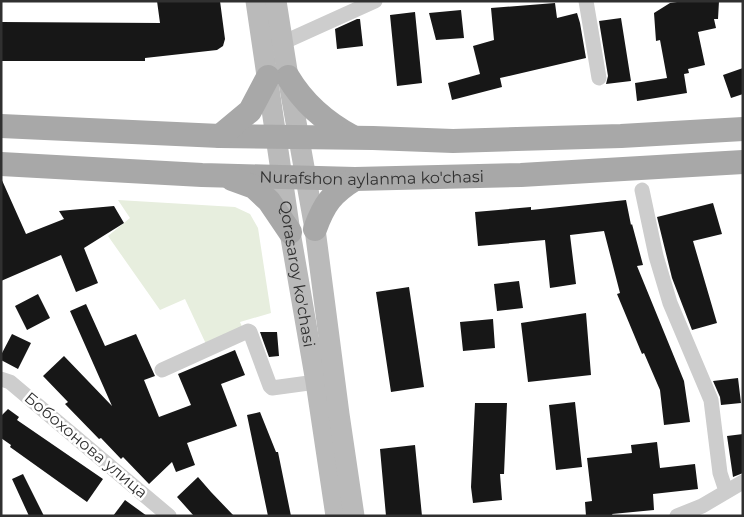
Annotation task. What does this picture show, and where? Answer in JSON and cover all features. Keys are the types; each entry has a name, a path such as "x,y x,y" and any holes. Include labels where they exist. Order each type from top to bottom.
{"main road":[{"name":"Qorasaroy ko'chasi","path":"256,1 278,77 287,137 282,177 336,516"},
{"name":"Qorasaroy ko'chasi","path":"276,1 282,43 278,77"},
{"path":"220,136 250,111 278,77 326,121 355,138"},
{"path":"1,126 220,136 453,141 533,140 743,129"},
{"name":"Qorasaroy ko'chasi","path":"287,137 306,177 315,229 354,516"},
{"name":"Nurafshon aylanma ko'chasi","path":"1,164 218,175 355,179 521,175 743,162"},
{"path":"218,175 254,186 269,201 290,232"},
{"path":"315,229 328,201 338,189 355,179"}],"street":[{"path":"282,43 375,1"},
{"path":"586,1 599,78"},
{"path":"642,190 656,256 670,303 711,400 720,473 726,491"},
{"path":"162,370 248,330 272,388 316,382"},
{"name":"Бобохонова улица","path":"1,379 10,382 169,516"},
{"path":"677,516 706,511 726,491 743,482"}],"green space":[{"path":"118,200 235,207 250,214 258,228 271,313 240,322 243,329 206,344 185,299 160,310 108,236 130,218"}],"building":[{"path":"157,1 220,1 225,39 223,46 217,50 145,58 145,61 1,61 1,22 160,23"},
{"path":"719,1 718,19 714,19 716,28 698,32 705,65 688,69 689,73 684,74 687,93 637,101 635,83 667,78 660,40 656,41 654,13 670,3"},
{"path":"555,3 557,18 577,13 586,58 500,78 502,87 452,100 448,83 480,74 473,46 494,40 491,8"},
{"path":"461,10 464,38 436,40 429,13"},
{"path":"415,12 422,83 397,86 390,15"},
{"path":"621,18 631,81 606,84 608,76 599,21"},
{"path":"360,19 363,46 337,49 335,29"},
{"path":"743,68 743,94 731,98 723,75"},
{"path":"1,178 26,234 64,219 59,211 114,206 124,223 84,248 98,283 76,292 61,255 1,281"},
{"path":"626,200 643,265 637,266 684,381 690,422 664,425 660,390 644,353 642,354 617,294 620,293 604,231 570,235 576,284 550,288 545,240 478,246 475,212 531,207 531,210"},
{"path":"713,203 722,234 693,241 717,323 692,330 672,278 657,217"},
{"path":"519,281 523,308 497,311 494,284"},
{"path":"409,287 424,387 391,392 376,292"},
{"path":"38,294 50,318 27,330 15,306"},
{"path":"86,304 105,346 136,334 155,376 144,380 159,417 191,405 178,374 235,350 245,375 221,384 237,426 187,443 195,465 176,472 172,462 149,484 123,457 121,459 101,438 99,439 65,404 68,402 43,376 64,356 112,406 70,311"},
{"path":"586,313 591,375 528,382 521,323"},
{"path":"493,319 495,348 463,351 460,322"},
{"path":"260,332 277,332 279,356 269,357"},
{"path":"12,334 31,343 18,369 1,360 1,355"},
{"path":"738,378 741,403 721,405 720,397 713,381"},
{"path":"575,402 582,467 556,470 549,405"},
{"path":"475,403 507,403 504,474 500,474 502,500 473,503 471,487"},
{"path":"8,409 19,417 17,420 103,479 87,502 10,447 11,445 1,438 1,416"},
{"path":"260,412 276,452 278,452 291,516 268,516 247,415"},
{"path":"743,434 743,473 733,477 727,436"},
{"path":"657,442 660,468 695,464 698,489 653,494 654,510 612,514 613,516 586,516 585,502 592,501 587,458 632,453 631,445"},
{"path":"415,445 422,516 386,516 380,449"},
{"path":"23,474 44,516 29,516 12,479"},
{"path":"198,477 234,516 194,516 177,497"},
{"path":"125,500 147,516 113,516"}]}
